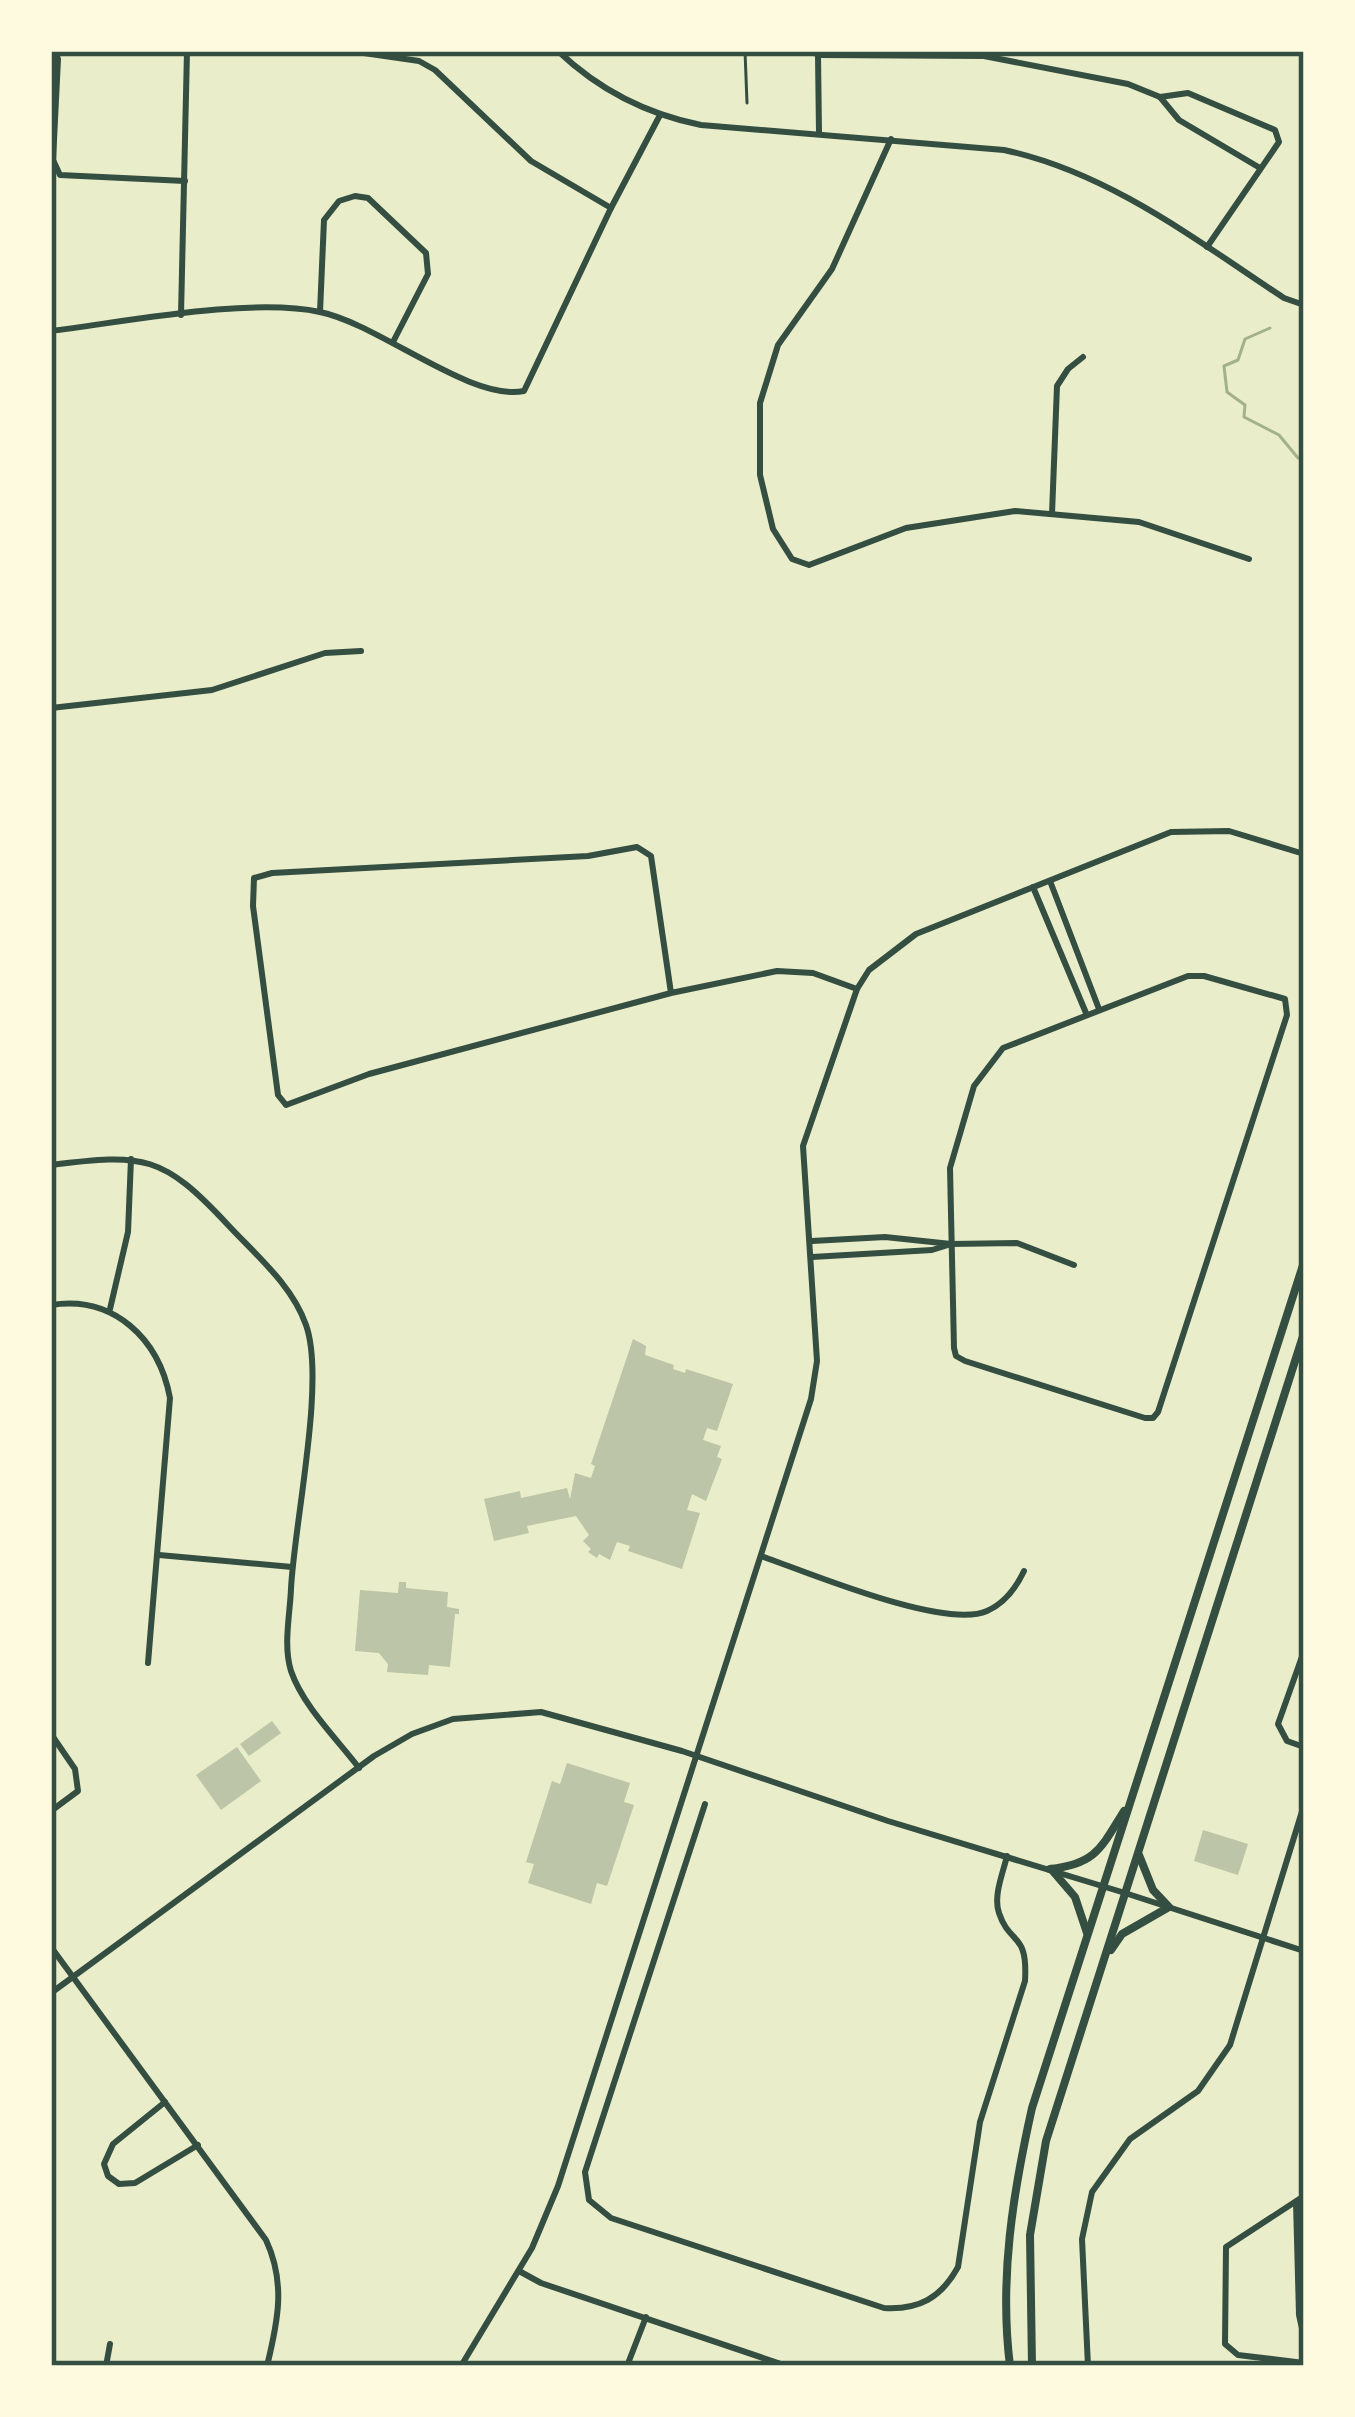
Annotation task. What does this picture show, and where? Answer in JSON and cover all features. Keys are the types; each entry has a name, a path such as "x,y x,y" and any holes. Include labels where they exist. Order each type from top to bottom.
{"main road":[{"path":"1010,2366 1007,2268 1012,2199 1032,2108 1304,1262"},
{"path":"1032,2366 1030,2235 1046,2141 1304,1333"},
{"path":"1050,1869 1077,1866 1096,1855 1129,1804"},
{"path":"1102,1965 1122,1934 1169,1907 1154,1890 1138,1854"},
{"path":"1050,1869 1075,1897 1087,1935"}],"street":[{"path":"55,51 53,160 60,175 185,181"},
{"path":"182,315 187,51"},
{"path":"350,51 419,61 435,70 531,161 611,208"},
{"path":"558,51 608,91 659,117 701,125 1004,150 1044,159 1131,200 1284,298 1304,305"},
{"path":"819,133 815,53 984,56 1127,84 1160,97 1179,119 1260,168"},
{"path":"1160,97 1189,93 1274,130 1280,142 1207,247"},
{"path":"51,331 257,308 320,312 393,342 492,393 524,392 659,117"},
{"path":"891,139 832,269 778,345 760,403 760,475 773,529 792,559 809,565 906,528 1015,511 1138,522 1249,559"},
{"path":"320,312 324,220 340,201 368,198 426,253 429,263 428,274 393,342"},
{"path":"1052,514 1057,386 1083,357"},
{"path":"51,708 212,690 325,653 361,651"},
{"path":"461,2366 519,2271 558,2186 814,1386 818,1361 803,1146 857,989 869,970 916,934 1171,832 1229,831 1304,854"},
{"path":"671,993 651,856 637,847 588,856 272,873 254,878 253,906 278,1095 286,1105 369,1074 671,993 794,970 857,989"},
{"path":"1050,881 1099,1009"},
{"path":"1034,887 1086,1013"},
{"path":"1060,952 1076,946"},
{"path":"1188,976 1204,976 1285,1000 1287,1015 1153,1418 956,1356 950,1168 974,1086 1003,1048 1086,1013 1188,976"},
{"path":"51,1166 131,1159 173,1172 287,1288 307,1326 311,1396 288,1650 291,1670 302,1691 359,1768"},
{"path":"110,1310 128,1232 131,1159"},
{"path":"811,1241 885,1237 951,1244 1017,1243 1074,1265"},
{"path":"885,1237 886,1252"},
{"path":"812,1258 932,1250 951,1244"},
{"path":"51,1305 110,1310 129,1324 165,1370 170,1399 148,1663"},
{"path":"159,1555 292,1567"},
{"path":"761,1556 929,1612 968,1616 987,1611 1014,1591 1024,1571"},
{"path":"1304,1651 1278,1724 1280,1735 1304,1747"},
{"path":"51,1993 412,1734 453,1719 541,1712 696,1756 1304,1951"},
{"path":"51,1734 75,1768 78,1791 51,1811"},
{"path":"705,1804 585,2172 589,2200 611,2218 884,2308 924,2304 949,2285 958,2267 980,2122 1025,1982 1026,1958 1020,1939 999,1915 997,1899 1007,1856"},
{"path":"1088,2366 1082,2239 1092,2192 1130,2139 1198,2091 1230,2044 1304,1805"},
{"path":"51,1947 256,2222 273,2254 280,2301 267,2366"},
{"path":"165,2102 113,2144 104,2164 108,2176 119,2184 135,2183 198,2144"},
{"path":"1304,2197 1226,2247 1225,2344 1238,2355 1304,2363"},
{"path":"1296,2202 1299,2315 1304,2337"},
{"path":"519,2271 763,2363 787,2366"},
{"path":"627,2366 646,2317"},
{"path":"106,2366 110,2344"}],"lane":[{"path":"745,51 746,103"}],"building":[{"path":"633,1339 646,1346 645,1355 674,1365 673,1369 733,1384 717,1431 707,1428 703,1440 721,1446 717,1457 722,1459 706,1501 692,1494 687,1510 700,1513 682,1569 628,1551 630,1546 617,1542 610,1560 599,1554 597,1558 588,1552 591,1549 583,1541 589,1535 576,1516 527,1526 529,1533 494,1541 484,1499 520,1491 521,1498 567,1488 570,1499 575,1473 591,1478 595,1466 591,1464"},
{"path":"399,1582 406,1582 406,1588 448,1592 447,1607 459,1609 450,1667 429,1665 428,1675 387,1672 388,1664 379,1653 355,1651 360,1590 398,1593"},
{"path":"272,1721 281,1733 249,1756 240,1744"},
{"path":"237,1747 261,1781 221,1810 196,1775"},
{"path":"567,1763 630,1783 624,1802 634,1805 607,1886 597,1883 591,1904 528,1883 534,1864 526,1862 552,1781 560,1784"},
{"path":"1203,1830 1248,1844 1238,1875 1194,1861"}],"waterway":[{"path":"1270,328 1245,339 1238,360 1224,366 1227,392 1245,405 1244,417 1279,435 1298,458 1304,457"}]}
